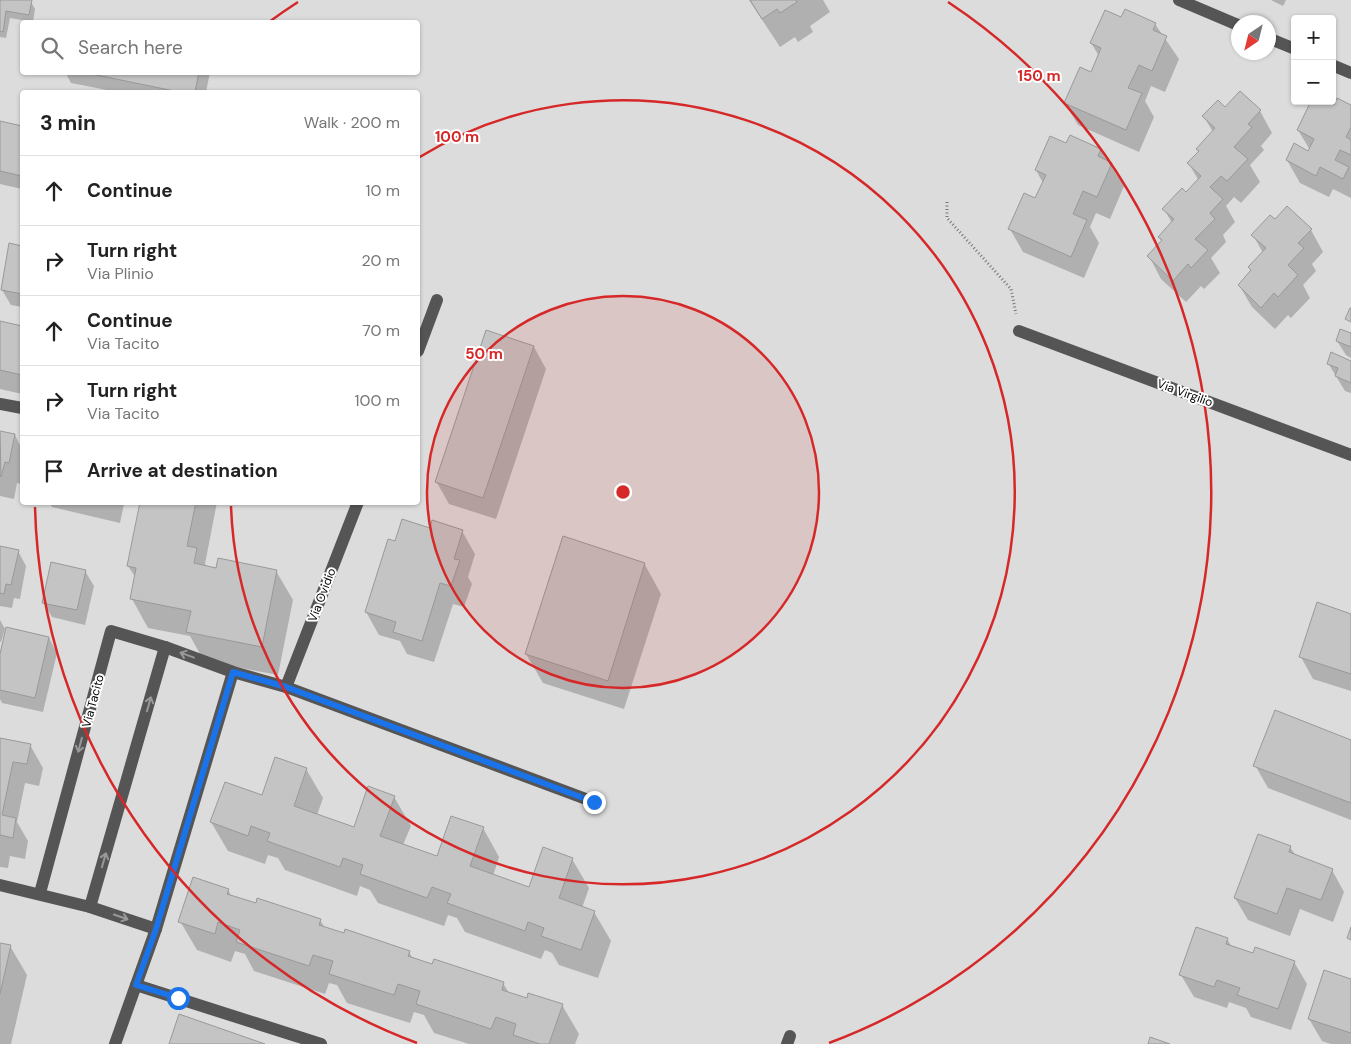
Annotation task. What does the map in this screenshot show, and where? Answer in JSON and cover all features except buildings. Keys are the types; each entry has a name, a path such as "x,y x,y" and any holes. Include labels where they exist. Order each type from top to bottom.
{"street":[{"path":"1179,0 1231,22"},
{"path":"1276,41 1291,47"},
{"path":"1336,67 1351,73"},
{"path":"420,346 437,300"},
{"name":"Via Virgilio","path":"1019,332 1351,455"},
{"path":"0,404 20,408"},
{"name":"Via Ovidio","path":"286,687 357,505"},
{"name":"Via Tacito","path":"40,893 111,631 165,647 233,672 286,687 594,802"},
{"path":"90,907 165,647"},
{"path":"115,1044 156,929 233,672"},
{"path":"0,885 40,893 90,907 156,929"},
{"path":"136,985 321,1044"}],"path":[{"path":"947,202 947,218 1011,289 1019,332"}],"shaded area":[{"path":"0,0 1351,0 1351,1044 0,1044"}],"route":[{"path":"178,998 136,985 156,929 233,672 286,687 594,802"}]}
